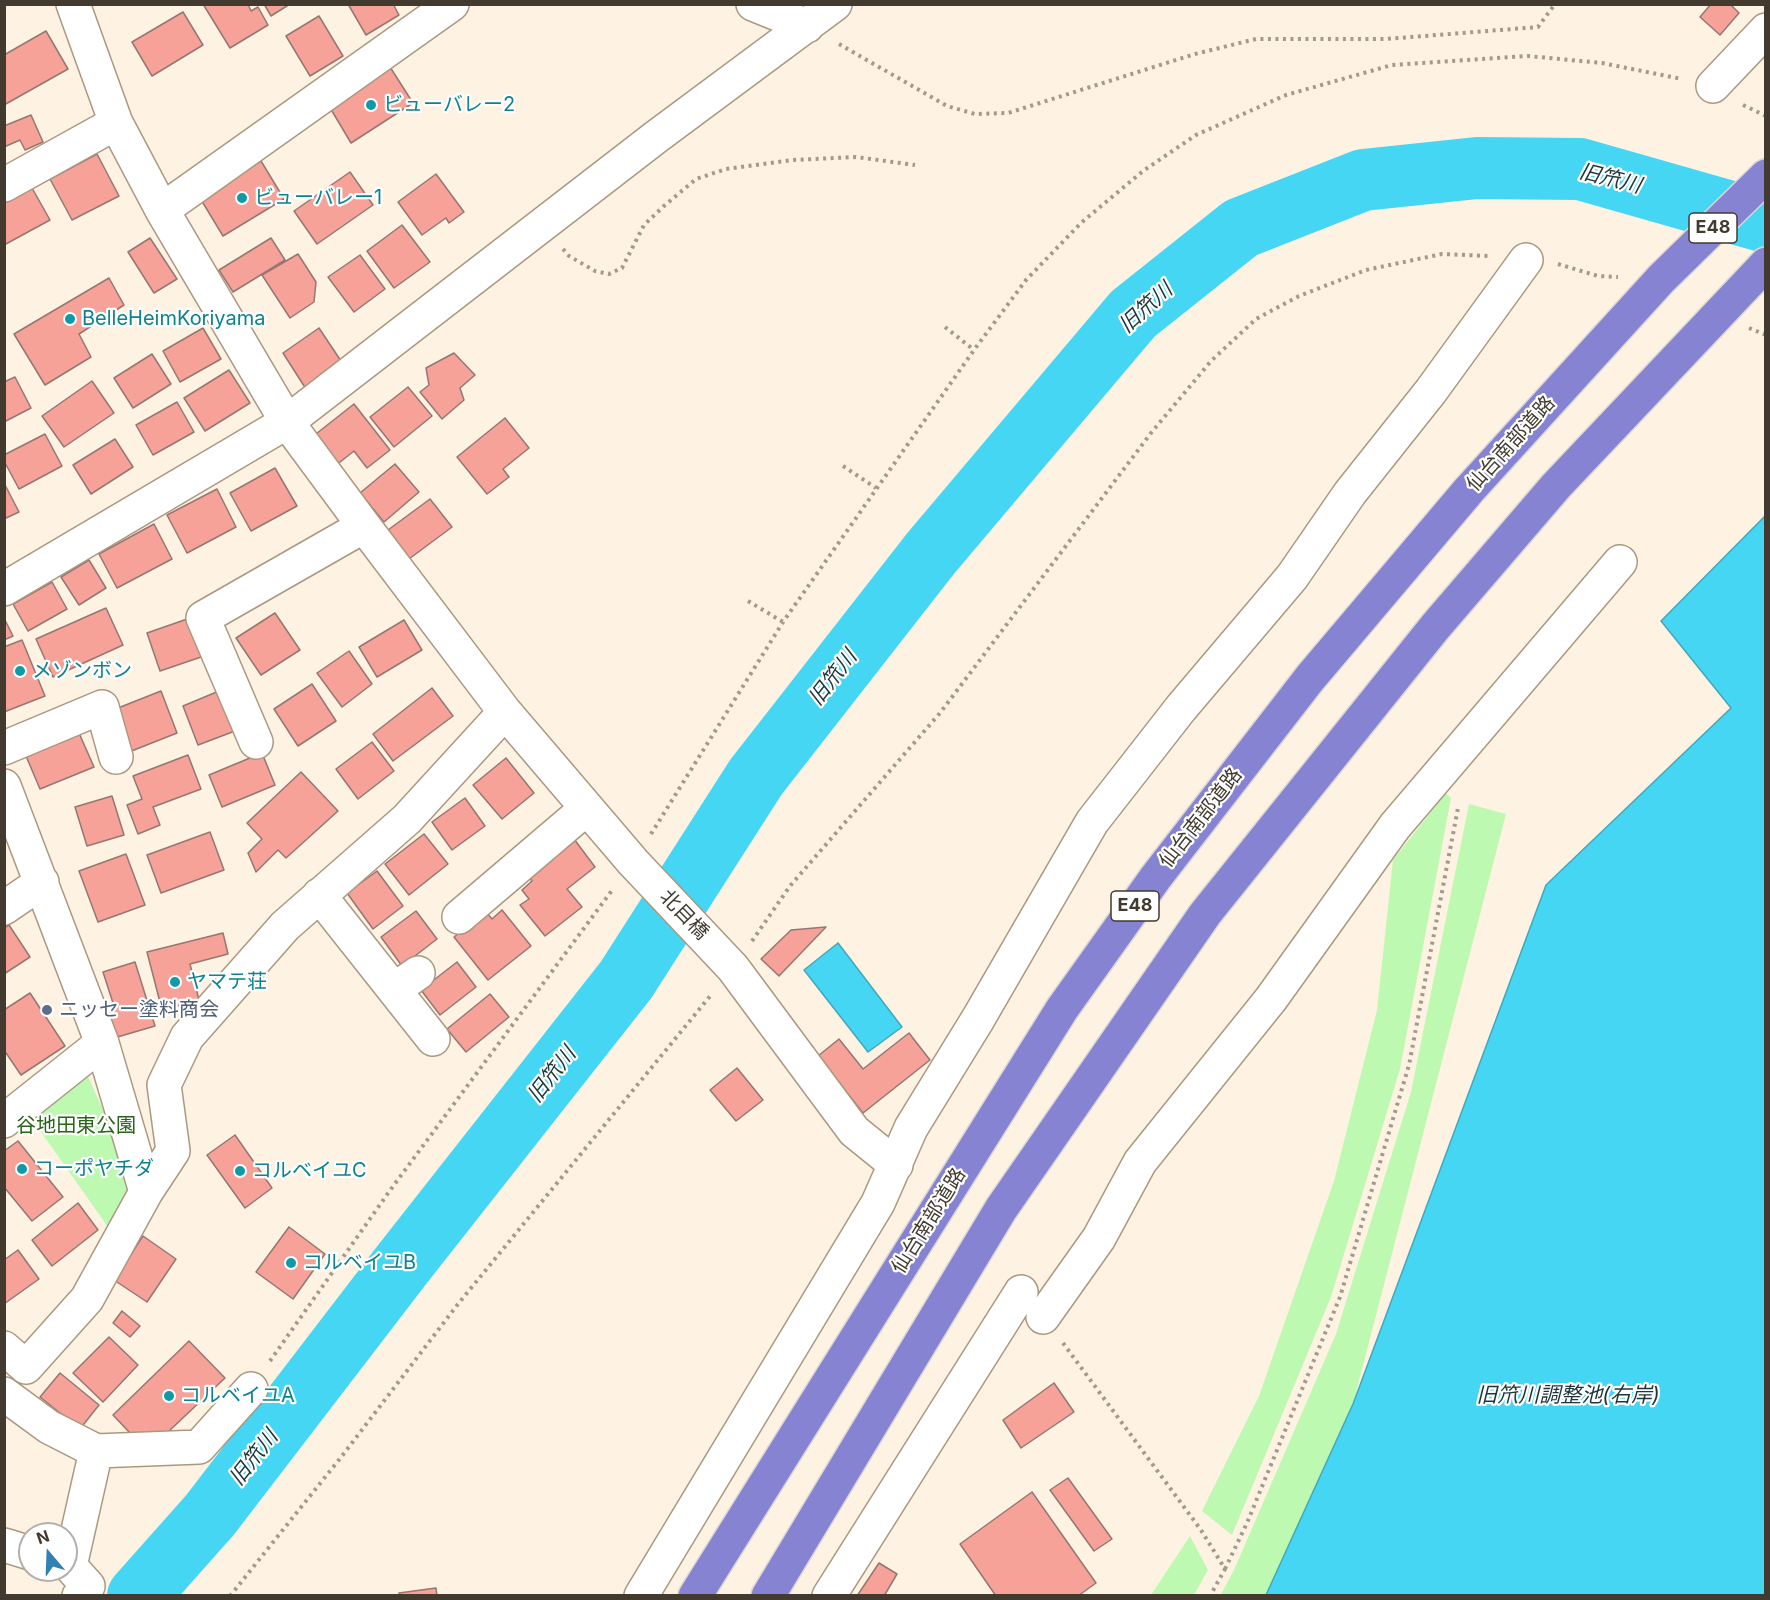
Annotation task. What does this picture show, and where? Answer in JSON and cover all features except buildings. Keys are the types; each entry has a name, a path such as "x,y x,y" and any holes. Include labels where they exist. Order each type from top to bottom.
{"highway":[{"name":"仙台南部道路","path":"695,1596 1062,1009 1156,877 1310,678 1469,490 1661,279 1766,176"},
{"path":"768,1596 1001,1209 1204,914 1435,627 1556,486 1766,264"}],"street":[{"name":"北目橋","path":"73,4 116,123 162,210 287,422 505,712 639,869 727,961 854,1131 896,1165"},
{"path":"162,210 453,4"},
{"path":"753,4 807,26"},
{"path":"4,589 287,422 656,137 835,4"},
{"path":"1713,86 1766,30"},
{"path":"4,185 116,123"},
{"path":"641,1596 878,1203 911,1128 1092,822 1181,708 1292,577 1350,493 1431,391 1526,260"},
{"path":"256,742 203,618 364,526"},
{"path":"1043,1317 1099,1238 1140,1162 1271,999 1395,826 1620,562"},
{"path":"4,748 102,707 116,757"},
{"path":"4,1348 26,1367 87,1299 146,1192 173,1151 164,1085 186,1037 285,926 407,819 505,712"},
{"path":"4,786 102,1043 146,1192"},
{"path":"459,917 587,808"},
{"path":"4,908 42,882"},
{"path":"319,895 407,981 434,1039"},
{"path":"4,1121 102,1043"},
{"path":"829,1596 1021,1292"},
{"path":"4,1394 94,1462 199,1447 251,1389"},
{"path":"78,1540 94,1462"}],"path":[{"path":"807,26 947,106 975,114 1008,113 1173,60 1256,39 1386,39 1538,27 1555,4"},
{"path":"251,1389 391,1189 639,869 783,622 974,350 1026,280 1081,223 1143,171 1196,135 1286,95 1392,65 1528,56 1602,63 1713,86"},
{"path":"542,226 569,256 595,271 609,274 622,268 644,225 664,206 696,179 726,168 793,160 856,157 915,165"},
{"path":"230,1596 342,1456 727,961 940,712 1151,433 1211,361 1256,319 1299,296 1377,268 1442,254 1526,260 1555,264 1598,276 1629,278"},
{"path":"945,327 974,350"},
{"path":"1749,328 1766,335"},
{"path":"843,466 876,488"},
{"path":"748,601 783,622"},
{"path":"1210,1596 1246,1523 1340,1297 1409,1065 1458,808"},
{"path":"1043,1317 1201,1530 1225,1569"}],"green space":[{"path":"1446,793 1451,798 1400,1069 1331,1297 1232,1535 1202,1511 1259,1396 1334,1181 1377,1010 1393,860"},
{"path":"1469,804 1506,814 1353,1404 1266,1595 1220,1596 1234,1570 1336,1334 1411,1092"},
{"name":"谷地田東公園","path":"87,1074 138,1188 110,1230 32,1119"},
{"path":"1190,1536 1208,1570 1194,1595 1151,1595"}],"water":[{"name":"旧笊川調整池(右岸)","path":"1765,516 1765,1595 1266,1595 1353,1404 1546,885 1731,708 1661,621"},
{"path":"838,943 902,1027 868,1052 804,970"}],"waterway":[{"name":"旧笊川","path":"138,1596 210,1515 401,1266 626,980 756,777 931,553 1133,314 1241,228 1363,180 1477,168 1580,169 1766,222"}],"place":[{"name":"ビューバレー2","path":"371,105"},
{"name":"ビューバレー1","path":"242,198"},
{"name":"BelleHeimKoriyama","path":"70,319"},
{"name":"メゾンボン","path":"20,671"},
{"name":"ヤマテ荘","path":"175,982"},
{"name":"ニッセー塗料商会","path":"47,1010"},
{"name":"コーポヤチダ","path":"22,1169"},
{"name":"コルベイユC","path":"240,1171"},
{"name":"コルベイユB","path":"291,1263"},
{"name":"コルベイユA","path":"169,1396"}]}
